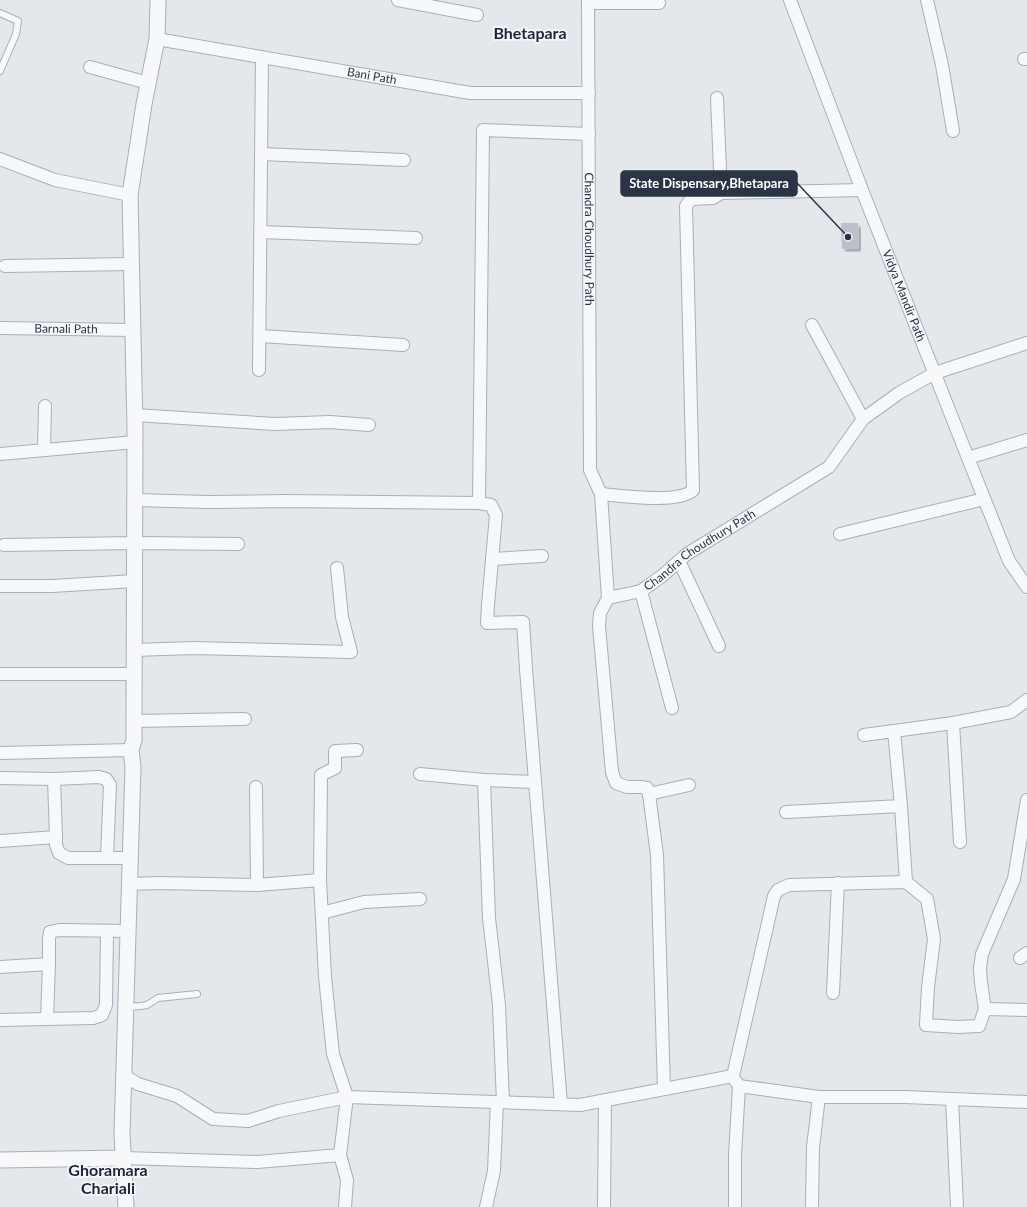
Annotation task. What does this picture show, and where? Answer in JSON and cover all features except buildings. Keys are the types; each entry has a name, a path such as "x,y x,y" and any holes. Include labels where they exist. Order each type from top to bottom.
{"street":[{"path":"126,1207 122,1134 133,767 131,750 134,740 135,543 135,415 130,195 148,83 157,39 158,0"},
{"path":"398,0 477,15"},
{"name":"Vidya Mandir Path","path":"790,0 862,190 1009,561 1027,587"},
{"path":"927,0 942,65 953,131"},
{"path":"588,1 659,3"},
{"name":"Chandra Choudhury Path","path":"588,1 590,470 601,494 608,598 642,591 687,554 829,467 864,419 899,393 935,373 1027,343"},
{"name":"Bani Path","path":"157,39 470,93 589,93"},
{"path":"259,370 262,57"},
{"path":"90,66 148,83"},
{"path":"717,98 722,193"},
{"path":"479,503 483,130 589,134"},
{"path":"261,154 404,160"},
{"path":"0,159 55,180 130,195"},
{"path":"601,494 652,498 680,496 689,494 693,490 686,206 691,199 713,198 722,193 862,190"},
{"path":"261,232 416,238"},
{"path":"5,266 131,264"},
{"path":"812,325 864,419"},
{"name":"Barnali Path","path":"0,328 133,330"},
{"path":"260,336 403,345"},
{"path":"44,449 45,406"},
{"path":"135,415 275,424 330,422 369,424"},
{"path":"968,458 1027,440"},
{"path":"0,454 135,442"},
{"path":"840,534 984,499"},
{"path":"135,500 491,504 496,515 488,605 488,623 523,622 560,1104"},
{"path":"4,545 135,543 238,544"},
{"path":"492,559 542,556"},
{"path":"679,561 719,646"},
{"path":"134,650 193,648 351,652 342,617 337,568"},
{"path":"0,586 52,586 134,581"},
{"path":"642,591 672,708"},
{"path":"608,598 600,613 599,626 612,772 616,783 627,787 647,788 657,855 664,1089"},
{"path":"0,674 134,674"},
{"path":"864,735 953,723 1011,712 1027,700"},
{"path":"134,722 245,719"},
{"path":"953,723 960,842"},
{"path":"894,731 906,882"},
{"path":"0,753 131,750"},
{"path":"345,1207 347,1180 340,1156 347,1097 333,1054 325,977 320,880 321,775 335,768 335,751 357,750"},
{"path":"420,774 484,780 535,782"},
{"path":"0,778 54,779 99,777 106,779 110,785 107,857"},
{"path":"54,779 56,845 59,853 68,858 130,858"},
{"path":"484,780 489,918 499,1005 500,1102 494,1171 486,1207"},
{"path":"649,794 689,785"},
{"path":"256,787 257,885"},
{"path":"735,1207 736,1081 774,896 778,890 788,885 906,882 927,899 934,939 928,987 926,1025 958,1027 979,1026 985,1009 980,968 982,954 1014,879 1027,800"},
{"path":"786,812 901,806"},
{"path":"0,841 56,837"},
{"path":"129,884 159,883 257,885 320,880"},
{"path":"833,993 838,883"},
{"path":"322,913 364,902 420,898"},
{"path":"47,1019 50,932 59,930 128,931"},
{"path":"0,1020 93,1018 102,1015 106,1005 106,931"},
{"path":"0,967 49,964"},
{"path":"985,1009 1027,1010"},
{"path":"124,1075 138,1084 177,1096 213,1119 248,1121 279,1111 347,1097 580,1104 664,1089 736,1081 819,1096 905,1097 1027,1102"},
{"path":"812,1207 813,1147 819,1096"},
{"path":"952,1099 957,1207"},
{"path":"604,1207 605,1100"},
{"path":"0,1160 123,1158 257,1162 340,1156"}],"lane":[{"path":"0,13 18,21 16,34 0,71"},
{"path":"126,1007 141,1006 158,998 197,994"}],"place":[{"name":"State Dispensary,Bhetapara","path":"848,237"}],"district":[{"name":"Bhetapara","path":"530,33"},
{"name":"Ghoramara Chariali","path":"108,1179"}]}
